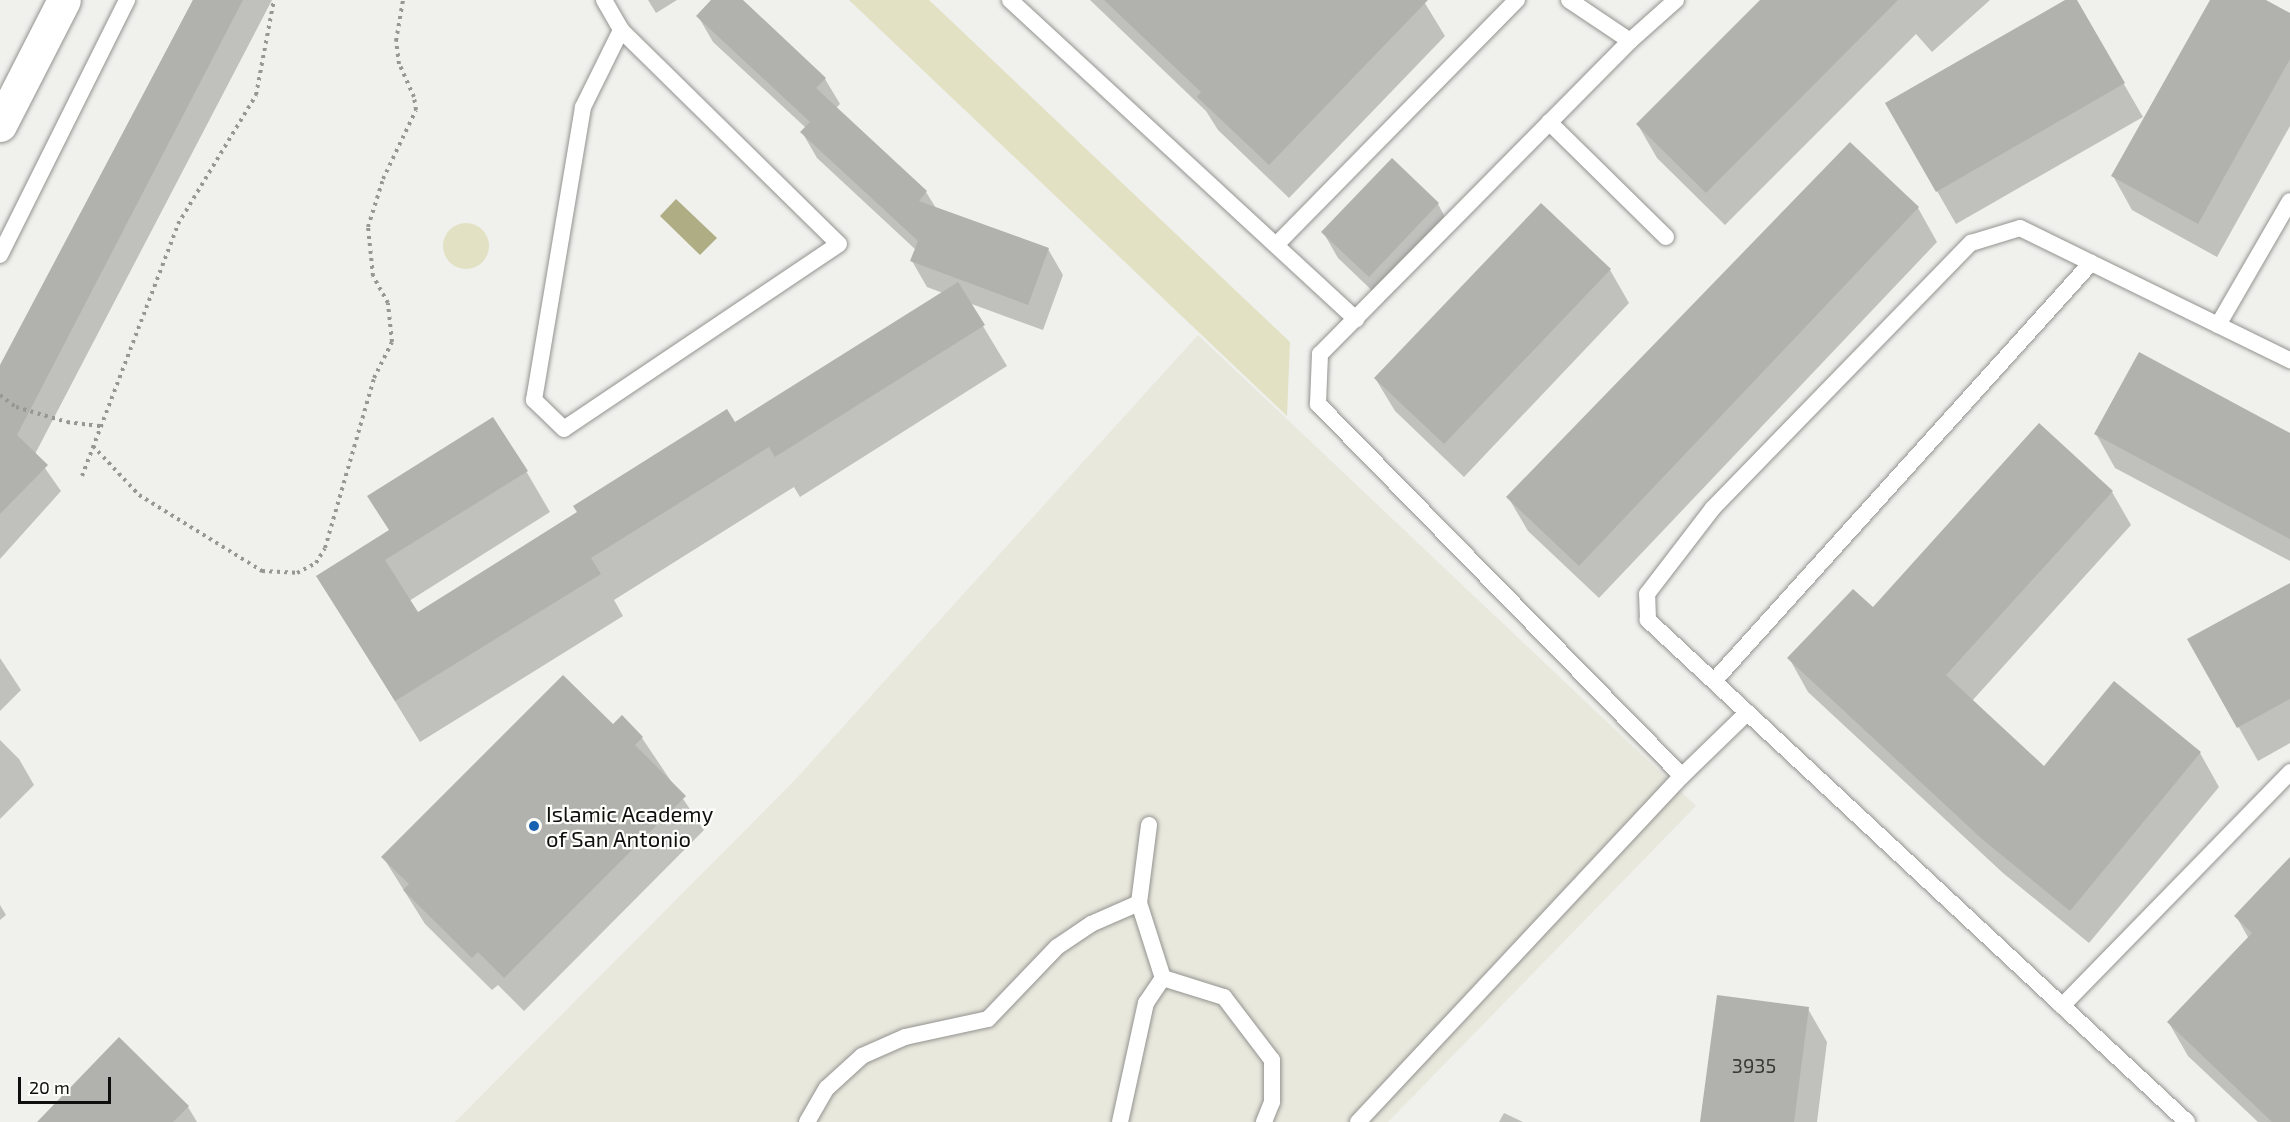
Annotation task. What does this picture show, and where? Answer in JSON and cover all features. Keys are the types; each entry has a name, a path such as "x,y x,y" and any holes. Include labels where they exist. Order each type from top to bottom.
{"street":[{"path":"2,117 64,0"}],"lane":[{"path":"0,255 127,0"},
{"path":"604,0 621,30 839,244 564,429 534,400 583,107 621,30"},
{"path":"1010,0 1356,319"},
{"path":"1276,245 1517,0"},
{"path":"1569,0 1630,41"},
{"path":"1676,0 1630,41 1320,354 1318,405 1683,776"},
{"path":"1549,122 1666,237"},
{"path":"2218,325 2290,201"},
{"path":"2187,1122 1648,620 1647,594 1713,508 1971,243 2020,228 2290,360"},
{"path":"1714,681 2091,263"},
{"path":"1358,1122 1683,776 1747,713"},
{"path":"2062,1006 2210,849 2290,772"},
{"path":"1149,825 1138,903 1163,978"},
{"path":"807,1122 827,1088 862,1056 905,1037 988,1018 1057,947 1091,924 1138,903"},
{"path":"1120,1122 1146,1003 1163,978"},
{"path":"1163,978 1224,997 1272,1060 1272,1102 1264,1122"}],"path":[{"path":"82,477 178,224 256,95 274,0"},
{"path":"93,446 139,495 262,571 297,573 316,563 325,548 374,378 392,342 388,303 373,276 368,227 382,179 416,110 399,64 396,41 403,0"},
{"path":"0,395 16,407 67,422 101,426"}],"shaded area":[{"path":"676,199 717,238 700,255 660,216"},
{"path":"1198,335 1696,806 1388,1122 455,1122 793,782"}],"green space":[{"path":"849,0 929,0 1290,342 1287,416"},
{"path":"466,223 475,224 483,229 488,237 488,255 483,263 475,268 466,269 457,268 449,263 444,255 443,246 444,237 449,229 457,224"}],"building":[{"path":"193,0 243,0 17,435 48,465 0,514 0,365"},
{"path":"711,0 743,0 826,78 816,88 927,191 919,201 1049,248 1028,305 910,261 918,241 800,132 810,122 696,16"},
{"path":"1104,0 1428,0 1269,165 1197,97 1201,92"},
{"path":"1760,0 1898,0 1706,193 1636,124"},
{"path":"2065,0 2077,0 2125,83 1936,192 1885,103"},
{"path":"2210,0 2266,0 2290,13 2290,59 2198,224 2111,176"},
{"path":"1850,142 1919,207 1579,566 1506,497"},
{"path":"1392,158 1439,203 1369,277 1321,232"},
{"path":"1541,203 1611,269 1444,444 1374,378"},
{"path":"958,282 985,325 775,457 769,447 591,558 601,574 395,701 316,576 389,530 367,496 493,417 528,471 385,560 418,612 577,512 573,506 727,409 735,422"},
{"path":"2139,352 2290,433 2290,539 2094,434"},
{"path":"2039,423 2113,491 1946,675 2044,766 2114,681 2201,752 2070,911 1982,839 1787,658 1853,589 1873,607"},
{"path":"2290,583 2290,699 2237,728 2187,639"},
{"name":"Islamic Academy of San Antonio","path":"563,675 613,724 622,715 643,737 635,745 686,796 504,978 478,952 472,958 403,890 409,884 381,857"},
{"path":"2290,857 2290,1122 2272,1122 2167,1022 2252,933 2234,916"},
{"path":"1717,995 1809,1007 1794,1122 1700,1122"},
{"path":"119,1037 189,1106 173,1122 37,1122"}],"place":[{"name":"Islamic Academy of San Antonio","path":"534,826"}]}
